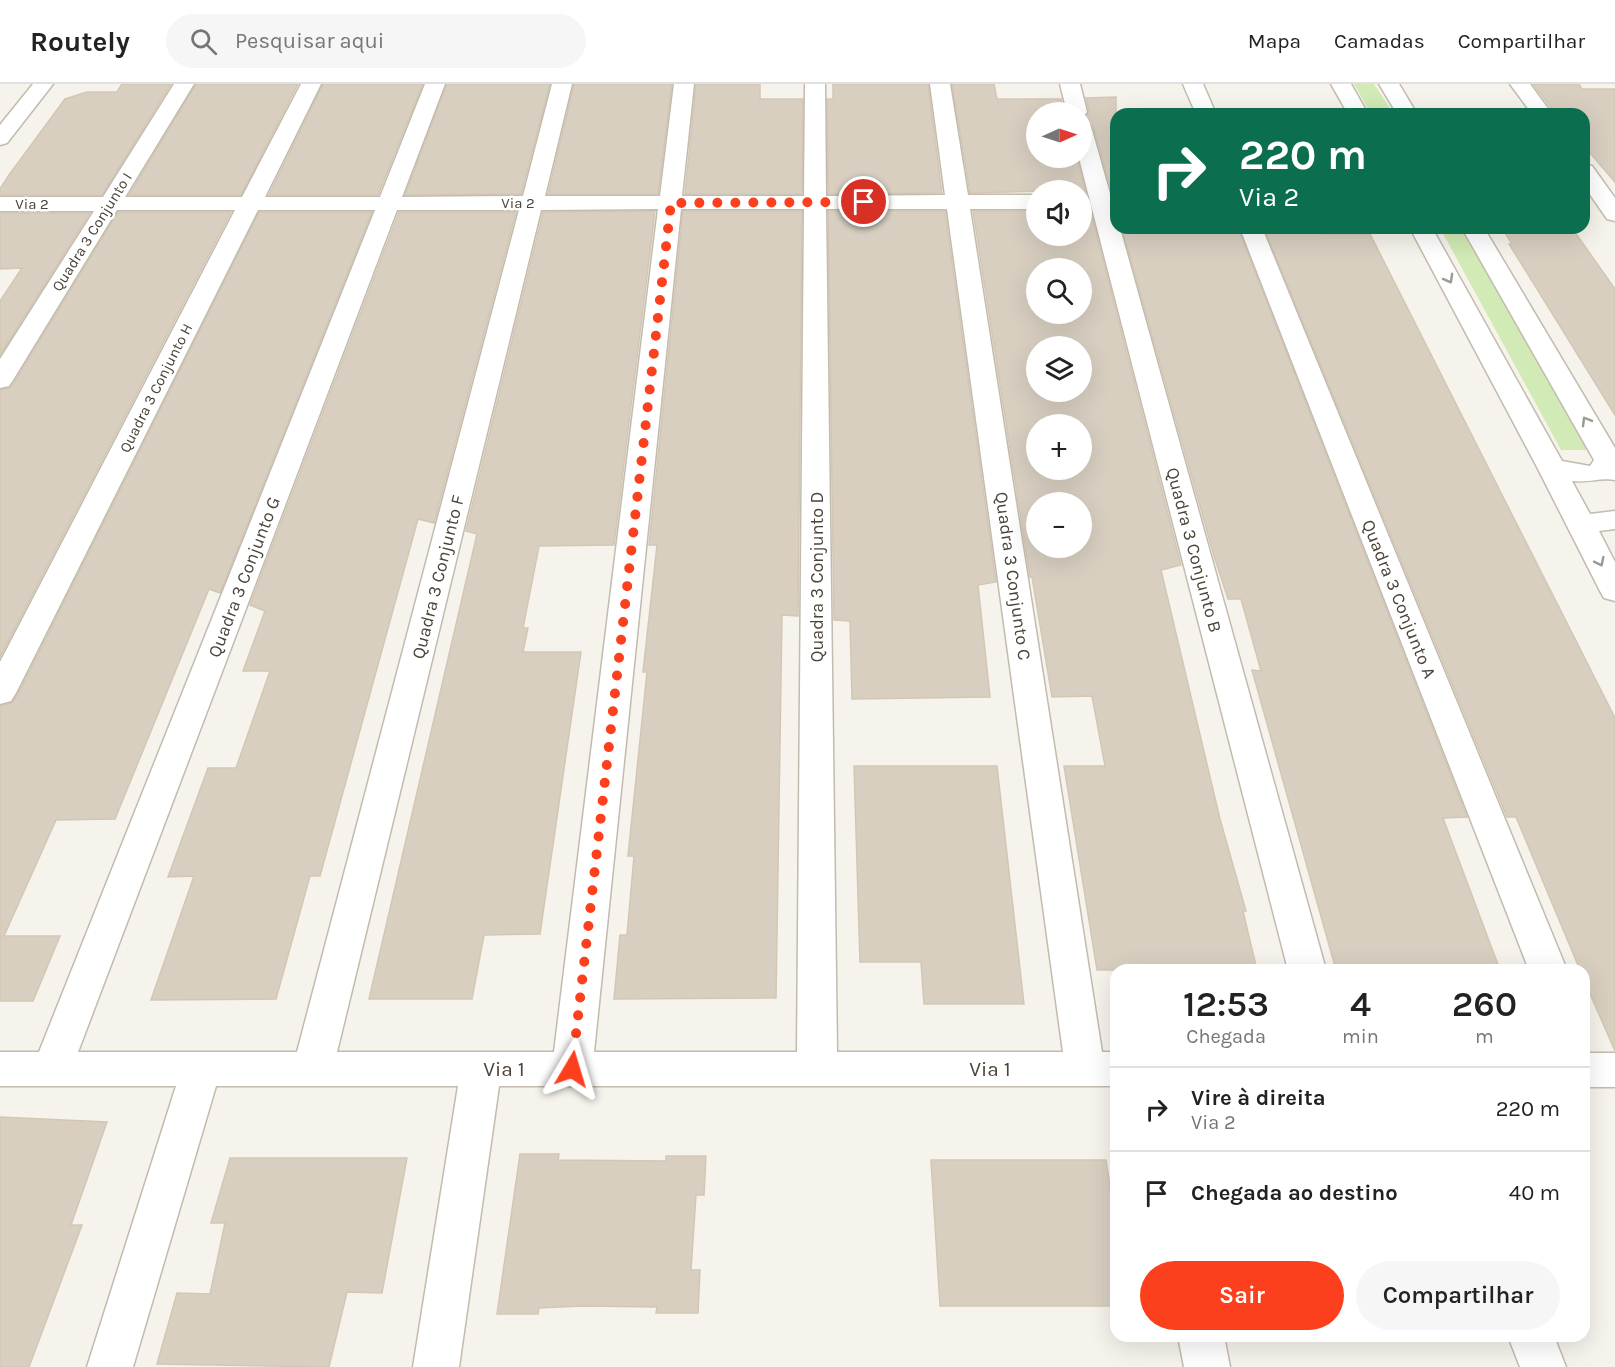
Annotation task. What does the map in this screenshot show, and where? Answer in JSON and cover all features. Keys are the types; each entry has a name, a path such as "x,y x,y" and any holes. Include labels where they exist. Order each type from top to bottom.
{"street":[{"path":"0,139 43,84"},
{"name":"Quadra 3 Conjunto I","path":"0,380 184,84"},
{"name":"Quadra 3 Conjunto H","path":"0,693 311,84"},
{"name":"Quadra 3 Conjunto G","path":"52,1069 435,84"},
{"name":"Quadra 3 Conjunto F","path":"313,1069 534,203 562,84"},
{"path":"572,1069 684,84"},
{"name":"Quadra 3 Conjunto D","path":"815,84 817,1069"},
{"name":"Quadra 3 Conjunto C","path":"940,84 1101,1069"},
{"path":"1070,84 1074,102"},
{"path":"1193,84 1203,108"},
{"path":"1341,84 1355,108"},
{"path":"1389,84 1403,108"},
{"path":"1520,84 1538,108"},
{"name":"Quadra 3 Conjunto B","path":"1091,168 1305,964"},
{"path":"1590,180 1604,201"},
{"name":"Via 2","path":"0,204 1026,202"},
{"name":"Quadra 3 Conjunto A","path":"1253,234 1546,964"},
{"path":"1423,234 1551,467 1615,591"},
{"path":"1477,234 1612,466 1598,473 1587,475 1574,474 1551,467"},
{"path":"1582,528 1596,521 1615,520"},
{"name":"Via 1","path":"0,1069 1101,1069"},
{"path":"110,1367 201,1069"},
{"path":"436,1367 481,1069"},
{"path":"1202,1342 1207,1367"},
{"path":"1533,1342 1543,1367"}],"green space":[{"path":"1354,84 1374,84 1390,108 1368,108"},
{"path":"1443,234 1470,234 1590,450 1561,450"}],"building":[{"path":"122,84 171,84 102,195 0,195 0,189 9,175 65,99 87,92 117,92"},
{"path":"196,84 298,84 241,195 129,195"},
{"path":"323,84 423,84 378,195 269,195"},
{"path":"447,84 550,84 521,194 405,195"},
{"path":"574,84 672,84 658,194 548,194"},
{"path":"696,84 760,84 760,99 803,99 802,194 685,194"},
{"path":"833,84 928,84 942,193 828,194 827,99 833,99"},
{"path":"952,84 994,84 997,99 1061,99 1062,102 1026,102 1026,168 1080,168 1083,180 1026,180 1026,192 970,193"},
{"path":"1533,84 1579,84 1582,89 1615,89 1615,182 1590,153 1590,108 1551,108"},
{"path":"1116,97 1116,108 1110,108 1110,186 1092,126 1092,102 1087,102 1086,98"},
{"path":"655,211 614,545 539,546 523,628 528,628 523,652 581,652 540,934 484,935 472,999 369,999 477,534 466,531 543,212"},
{"path":"683,211 802,211 798,616 782,615 776,998 614,999 620,935 627,935 634,856 628,856 647,672 643,672 657,545 649,545"},
{"path":"828,211 945,211 996,582 978,585 990,697 852,699 850,621 834,620"},
{"path":"973,211 1026,211 1026,246 1092,246 1092,217 1181,565 1161,570 1220,819 1246,911 1243,911 1256,964 1110,964 1110,970 1097,970 1064,766 1105,766 1092,696 1052,697 1027,558 1092,558 1092,492 1026,492 1026,551"},
{"path":"118,212 231,212 0,657 0,390 9,388 15,381"},
{"path":"259,212 372,212 220,593 209,589 115,819 56,820 4,936 60,936 33,1001 0,1001 0,706 12,703 18,694"},
{"path":"399,212 516,212 434,523 418,519 320,876 310,876 276,999 151,1000 194,876 168,877 208,768 236,768 270,671 243,671 265,611 250,605"},
{"path":"0,213 90,213 0,355 0,301 22,268 0,269"},
{"path":"1124,234 1240,234 1467,817 1443,818 1498,964 1334,964 1252,670 1261,671 1241,599 1228,599"},
{"path":"1266,234 1370,234 1615,718 1615,1051 1590,994 1590,964 1577,964 1516,817 1507,817"},
{"path":"1506,234 1576,234 1615,289 1615,415 1509,244 1512,244"},
{"path":"854,766 997,766 1024,1004 924,1004 921,962 860,962"},
{"path":"0,1117 107,1122 71,1225 82,1225 29,1367 0,1367"},
{"path":"520,1154 559,1154 558,1160 666,1161 666,1156 706,1156 704,1195 696,1195 691,1270 700,1270 698,1313 656,1313 657,1307 582,1306 539,1308 538,1314 497,1314"},
{"path":"230,1158 407,1158 382,1293 347,1292 329,1367 157,1364 177,1293 210,1294 225,1223 211,1223"},
{"path":"931,1160 1106,1160 1110,1186 1110,1306 940,1306"}],"route":[{"path":"572,1069 671,203 864,202"}]}
